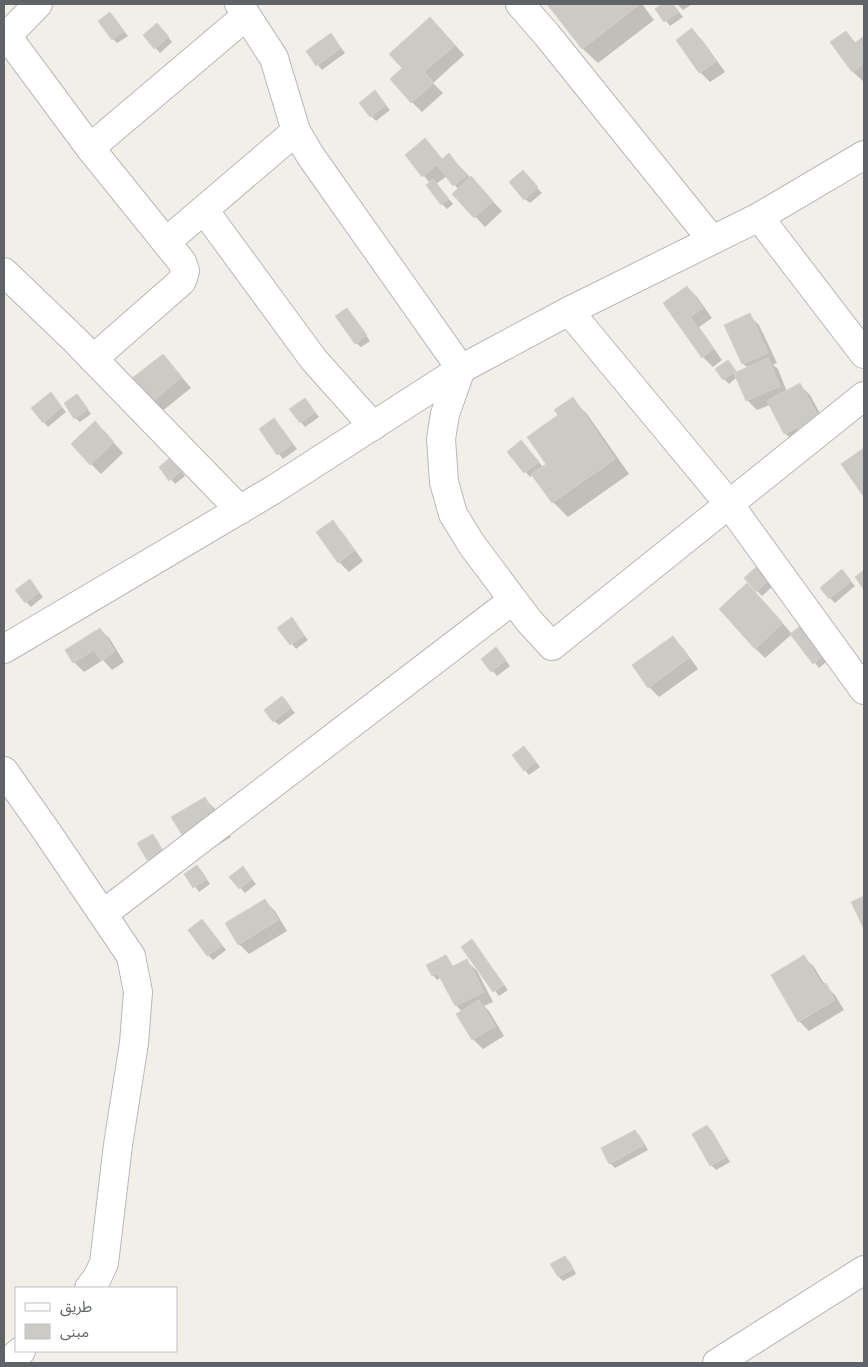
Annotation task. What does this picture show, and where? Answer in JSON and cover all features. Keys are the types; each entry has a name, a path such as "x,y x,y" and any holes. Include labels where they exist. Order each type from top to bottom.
{"street":[{"path":"520,4 712,240"},
{"path":"34,5 5,38 90,148 182,262 185,271 182,281 93,359"},
{"path":"90,148 242,10 263,38 274,58 296,131 310,155 461,369"},
{"path":"166,242 296,131"},
{"path":"4,649 240,510 461,369 568,311 760,217 864,155"},
{"path":"204,210 314,360 373,426"},
{"path":"760,217 864,354"},
{"path":"4,272 93,359 240,510"},
{"path":"568,311 729,504 864,690"},
{"path":"461,369 445,414 441,439 444,482 453,514 472,545 529,622 552,646 864,396"},
{"path":"103,914 513,600"},
{"path":"4,771 131,956 138,992 134,1043 118,1146 104,1263 97,1278 90,1287"},
{"path":"717,1363 864,1270"},
{"path":"7,1363 20,1352"}],"building":[{"path":"547,4 640,4 582,49"},
{"path":"662,4 673,4 679,12 664,22 655,9"},
{"path":"110,12 124,31 112,40 98,21"},
{"path":"430,17 455,45 424,72 434,83 411,103 390,79 402,68 389,54"},
{"path":"157,23 169,37 154,49 143,35"},
{"path":"692,28 716,62 699,73 676,40"},
{"path":"846,31 855,43 864,36 864,64 852,72 830,42"},
{"path":"331,33 341,48 316,66 306,51"},
{"path":"375,90 386,105 370,117 359,103"},
{"path":"425,138 442,159 449,153 466,176 453,186 437,165 422,177 405,155"},
{"path":"523,170 538,187 524,200 509,182"},
{"path":"471,176 493,201 474,218 452,194"},
{"path":"433,179 449,199 441,205 426,185"},
{"path":"687,286 703,308 690,317 713,349 702,358 663,303"},
{"path":"347,308 367,335 355,344 335,316"},
{"path":"750,313 768,353 742,364 724,325"},
{"path":"163,354 182,377 151,403 131,379"},
{"path":"768,358 780,386 746,401 734,373"},
{"path":"728,360 736,371 723,380 715,369"},
{"path":"800,383 825,429 804,440 798,427 784,434 767,401"},
{"path":"51,392 62,407 43,423 31,408"},
{"path":"77,394 88,409 74,419 64,403"},
{"path":"573,397 615,459 552,503 531,474 546,464 527,437 558,415 554,410"},
{"path":"305,398 315,412 300,423 289,409"},
{"path":"274,418 293,444 277,455 259,429"},
{"path":"95,421 114,442 90,465 71,444"},
{"path":"521,440 539,462 524,473 507,452"},
{"path":"864,448 864,497 841,464"},
{"path":"171,457 182,470 169,481 159,467"},
{"path":"333,520 354,551 338,563 316,532"},
{"path":"757,566 769,580 756,592 744,578"},
{"path":"842,569 851,581 829,599 820,588"},
{"path":"864,570 864,590 855,577"},
{"path":"30,579 39,592 25,603 15,590"},
{"path":"747,583 783,623 755,649 719,609"},
{"path":"292,617 304,635 290,645 277,628"},
{"path":"804,623 827,653 813,664 790,634"},
{"path":"100,628 115,651 101,661 94,650 73,663 65,650"},
{"path":"673,636 689,658 648,688 632,665"},
{"path":"496,647 506,660 491,672 481,659"},
{"path":"282,696 291,707 273,722 264,710"},
{"path":"524,746 536,762 524,771 512,755"},
{"path":"205,797 222,826 189,846 171,817"},
{"path":"153,834 162,851 147,860 137,843"},
{"path":"197,865 207,879 193,888 184,874"},
{"path":"243,866 252,879 239,889 229,877"},
{"path":"864,896 864,929 851,902"},
{"path":"265,899 278,920 238,945 225,923"},
{"path":"202,919 222,945 207,956 188,930"},
{"path":"472,939 504,985 493,992 461,947"},
{"path":"446,955 452,965 432,976 426,965"},
{"path":"804,955 822,985 826,983 835,1000 798,1022 771,975"},
{"path":"467,959 484,992 455,1006 438,974"},
{"path":"479,1000 495,1026 472,1040 456,1014"},
{"path":"707,1125 726,1157 710,1166 692,1134"},
{"path":"635,1130 644,1145 609,1164 601,1148"},
{"path":"565,1256 573,1269 558,1277 550,1264"}]}
